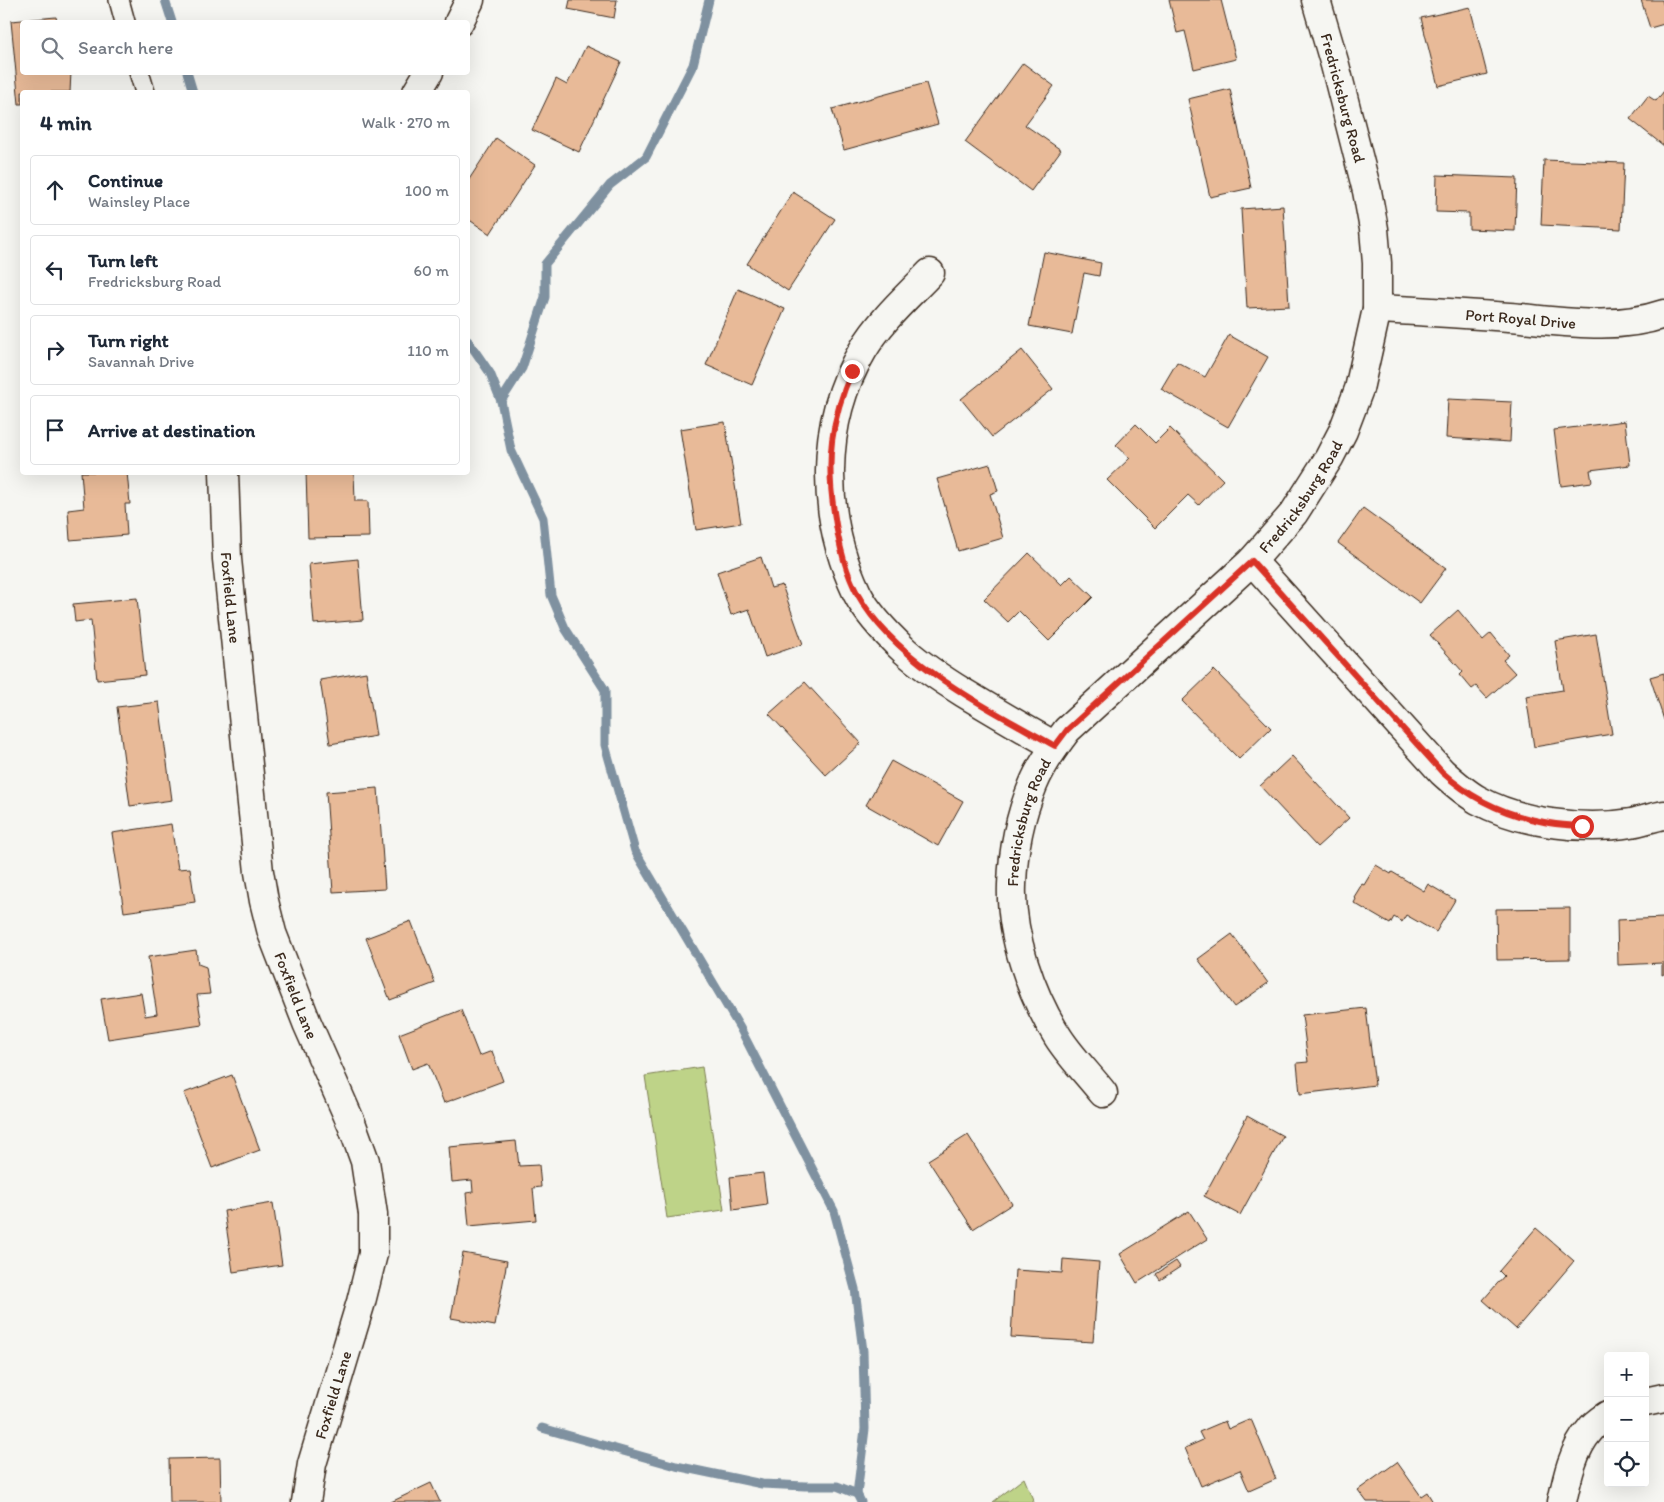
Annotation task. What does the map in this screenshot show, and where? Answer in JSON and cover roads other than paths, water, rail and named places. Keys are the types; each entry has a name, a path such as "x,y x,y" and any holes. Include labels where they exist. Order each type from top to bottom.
{"street":[{"path":"460,20 470,0"},
{"name":"Fredricksburg Road","path":"1103,1093 1058,1037 1035,994 1021,952 1014,918 1012,886 1020,820 1033,783 1047,758 1067,730 1252,561 1294,513 1329,458 1343,431 1359,389 1377,309 1377,263 1374,229 1367,191 1316,0"},
{"path":"418,90 427,75"},
{"path":"930,272 877,330 864,349 841,396 830,452 830,488 838,544 858,594 870,614 904,650 926,669 1055,746"},
{"name":"Port Royal Drive","path":"1377,309 1461,313 1601,324 1646,320 1664,314"},
{"name":"Foxfield Lane","path":"224,475 227,559 259,872 264,901 272,933 307,1023 352,1125 365,1160 373,1214 373,1254 361,1302 312,1464 306,1502"},
{"path":"1252,561 1442,772 1457,786 1478,800 1497,809 1543,822 1582,826 1631,823 1664,815"},
{"path":"1649,1401 1664,1398"},
{"path":"1562,1502 1566,1481 1579,1446 1590,1429 1604,1418"}],"lane":[{"path":"119,0 124,20"},
{"path":"141,75 144,90"}],"waterway":[{"path":"165,0 171,20"},
{"path":"501,401 522,368 545,297 545,264 610,185 646,157 693,65 709,0"},
{"path":"188,75 192,90"},
{"path":"470,344 490,373 501,401 511,450 543,518 551,595 565,628 605,690 605,745 635,851 740,1028 834,1211 855,1289 863,1351 865,1429 857,1494 861,1502"},
{"path":"542,1428 676,1466 762,1484 837,1486 857,1494"}]}
